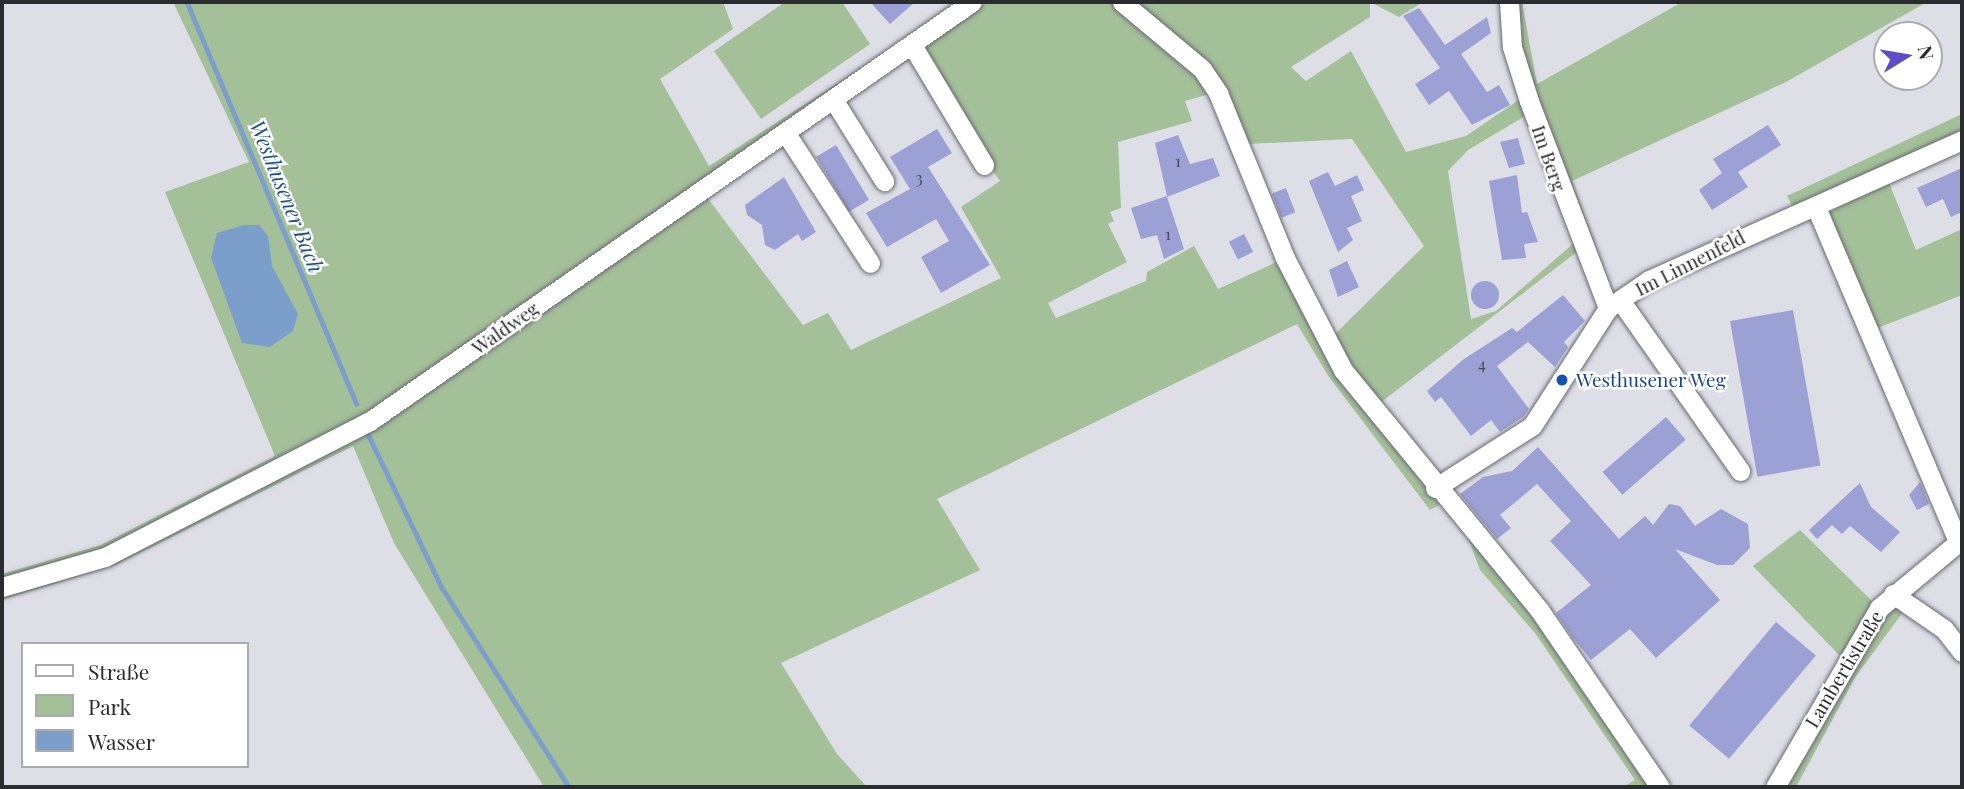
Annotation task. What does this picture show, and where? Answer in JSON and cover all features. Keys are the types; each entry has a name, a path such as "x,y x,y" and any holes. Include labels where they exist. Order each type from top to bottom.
{"street":[{"name":"Waldweg","path":"2,587 105,557 370,421 972,2"},
{"path":"1122,2 1177,44 1218,93 1285,258 1343,370 1435,488 1540,611 1660,787"},
{"name":"Im Berg","path":"1508,2 1512,47 1529,101 1614,304 1740,471"},
{"path":"912,45 984,165"},
{"path":"833,99 884,181"},
{"path":"785,132 870,264"},
{"name":"Im Linnenfeld","path":"1435,488 1532,425 1614,304 1712,247 1816,207 1962,140"},
{"path":"1816,207 1960,540"},
{"name":"Lambertistraße","path":"1775,787 1845,660 1893,594 1960,540"},
{"path":"1893,594 1944,629 1962,652"}],"green space":[{"path":"173,2 723,2 733,29 660,79 709,166 898,44 372,415 105,552 2,583 2,574 101,545 275,456 165,192 249,162"},
{"path":"785,2 842,2 870,44 761,119 714,51"},
{"path":"980,2 1113,2 1175,48 1213,93 1185,101 1192,121 1118,142 1121,208 1110,212 1114,221 1108,224 1127,262 1048,303 1056,318 1146,281 1147,272 1194,246 1218,289 1281,260 1441,504 1430,510 1329,377 1297,324 937,499 980,570 781,663 837,754 867,787 544,787 394,543 353,446 116,565 2,600 2,590 105,560 350,437 706,196 803,325 828,313 851,350 1001,278 961,207 1000,181 908,53"},
{"path":"1131,2 1370,2 1370,17 1291,67 1306,81 1351,51 1406,152 1466,136 1523,97 1530,113 1468,150 1448,171 1471,319 1496,311 1574,243 1578,251 1376,406 1332,337 1424,246 1352,139 1247,144 1222,91"},
{"path":"1370,2 1423,2 1399,17"},
{"path":"1513,2 1522,2 1537,84 1682,2 1927,2 1894,21 1873,21 1873,33 1786,82 1572,181 1612,290 1604,286 1524,70"},
{"path":"1962,114 1962,133 1793,207 1787,196"},
{"path":"1888,180 1916,250 1962,229 1962,295 1875,329 1829,213"},
{"path":"1800,530 1874,603 1841,657 1753,566"},
{"path":"1468,538 1534,614 1653,787 1623,787 1635,780 1535,633 1480,570"},
{"path":"1890,607 1906,608 1856,676 1796,787 1783,787"}],"water":[{"path":"244,225 259,225 268,236 272,266 298,314 293,331 270,347 242,343 211,258 217,233"}],"building":[{"path":"870,2 915,2 890,24"},
{"path":"1419,8 1445,45 1487,17 1491,33 1461,54 1487,92 1499,85 1510,105 1472,125 1449,91 1429,105 1415,84 1440,68 1403,16"},
{"path":"1768,125 1781,145 1738,172 1748,187 1712,210 1699,190 1722,173 1713,159"},
{"path":"937,129 952,153 928,167 990,265 941,293 921,257 949,241 936,219 887,247 866,213 910,189 890,157"},
{"path":"1178,135 1190,164 1213,158 1220,176 1167,197 1184,249 1164,259 1157,235 1141,239 1131,208 1167,196 1155,143"},
{"path":"1518,138 1525,164 1509,168 1500,142"},
{"path":"836,145 869,200 849,212 816,157"},
{"path":"1962,168 1962,212 1951,217 1943,199 1926,207 1917,188"},
{"path":"1328,172 1335,186 1357,175 1364,190 1351,196 1362,221 1347,228 1353,240 1338,252 1309,181"},
{"path":"1517,175 1522,213 1527,212 1538,242 1524,244 1526,258 1502,260 1489,181"},
{"path":"784,177 816,232 802,241 798,234 775,250 765,245 762,225 747,215 745,205"},
{"path":"1286,188 1295,212 1281,218 1272,193"},
{"path":"1244,234 1253,252 1238,260 1229,242"},
{"path":"1347,261 1359,287 1338,297 1329,270"},
{"path":"1485,281 1495,285 1499,295 1495,305 1485,309 1475,305 1471,295 1475,285"},
{"path":"1563,295 1585,321 1564,342 1568,347 1555,367 1528,342 1497,366 1529,409 1523,417 1500,432 1491,420 1471,436 1441,397 1435,402 1427,391 1464,359 1512,328 1517,332"},
{"path":"1793,310 1820,466 1757,477 1730,321"},
{"path":"1666,417 1686,440 1622,495 1603,472"},
{"path":"1538,447 1619,539 1645,516 1653,525 1669,504 1680,506 1695,526 1721,509 1748,524 1750,548 1733,565 1717,565 1675,549 1720,600 1656,658 1630,629 1591,660 1573,638 1556,613 1591,585 1550,541 1571,521 1537,484 1500,515 1511,528 1497,539 1460,494 1483,477 1512,471"},
{"path":"1920,482 1929,504 1917,510 1909,495"},
{"path":"1860,483 1871,507 1900,532 1881,552 1850,526 1842,534 1832,525 1817,539 1809,530"},
{"path":"1776,622 1816,655 1729,759 1689,725"}],"waterway":[{"name":"Westhusener Bach","path":"187,2 357,404"},
{"name":"Westhusener Bach","path":"368,434 441,586 569,787"}],"place":[{"name":"Westhusener Weg","path":"1562,380"}]}
